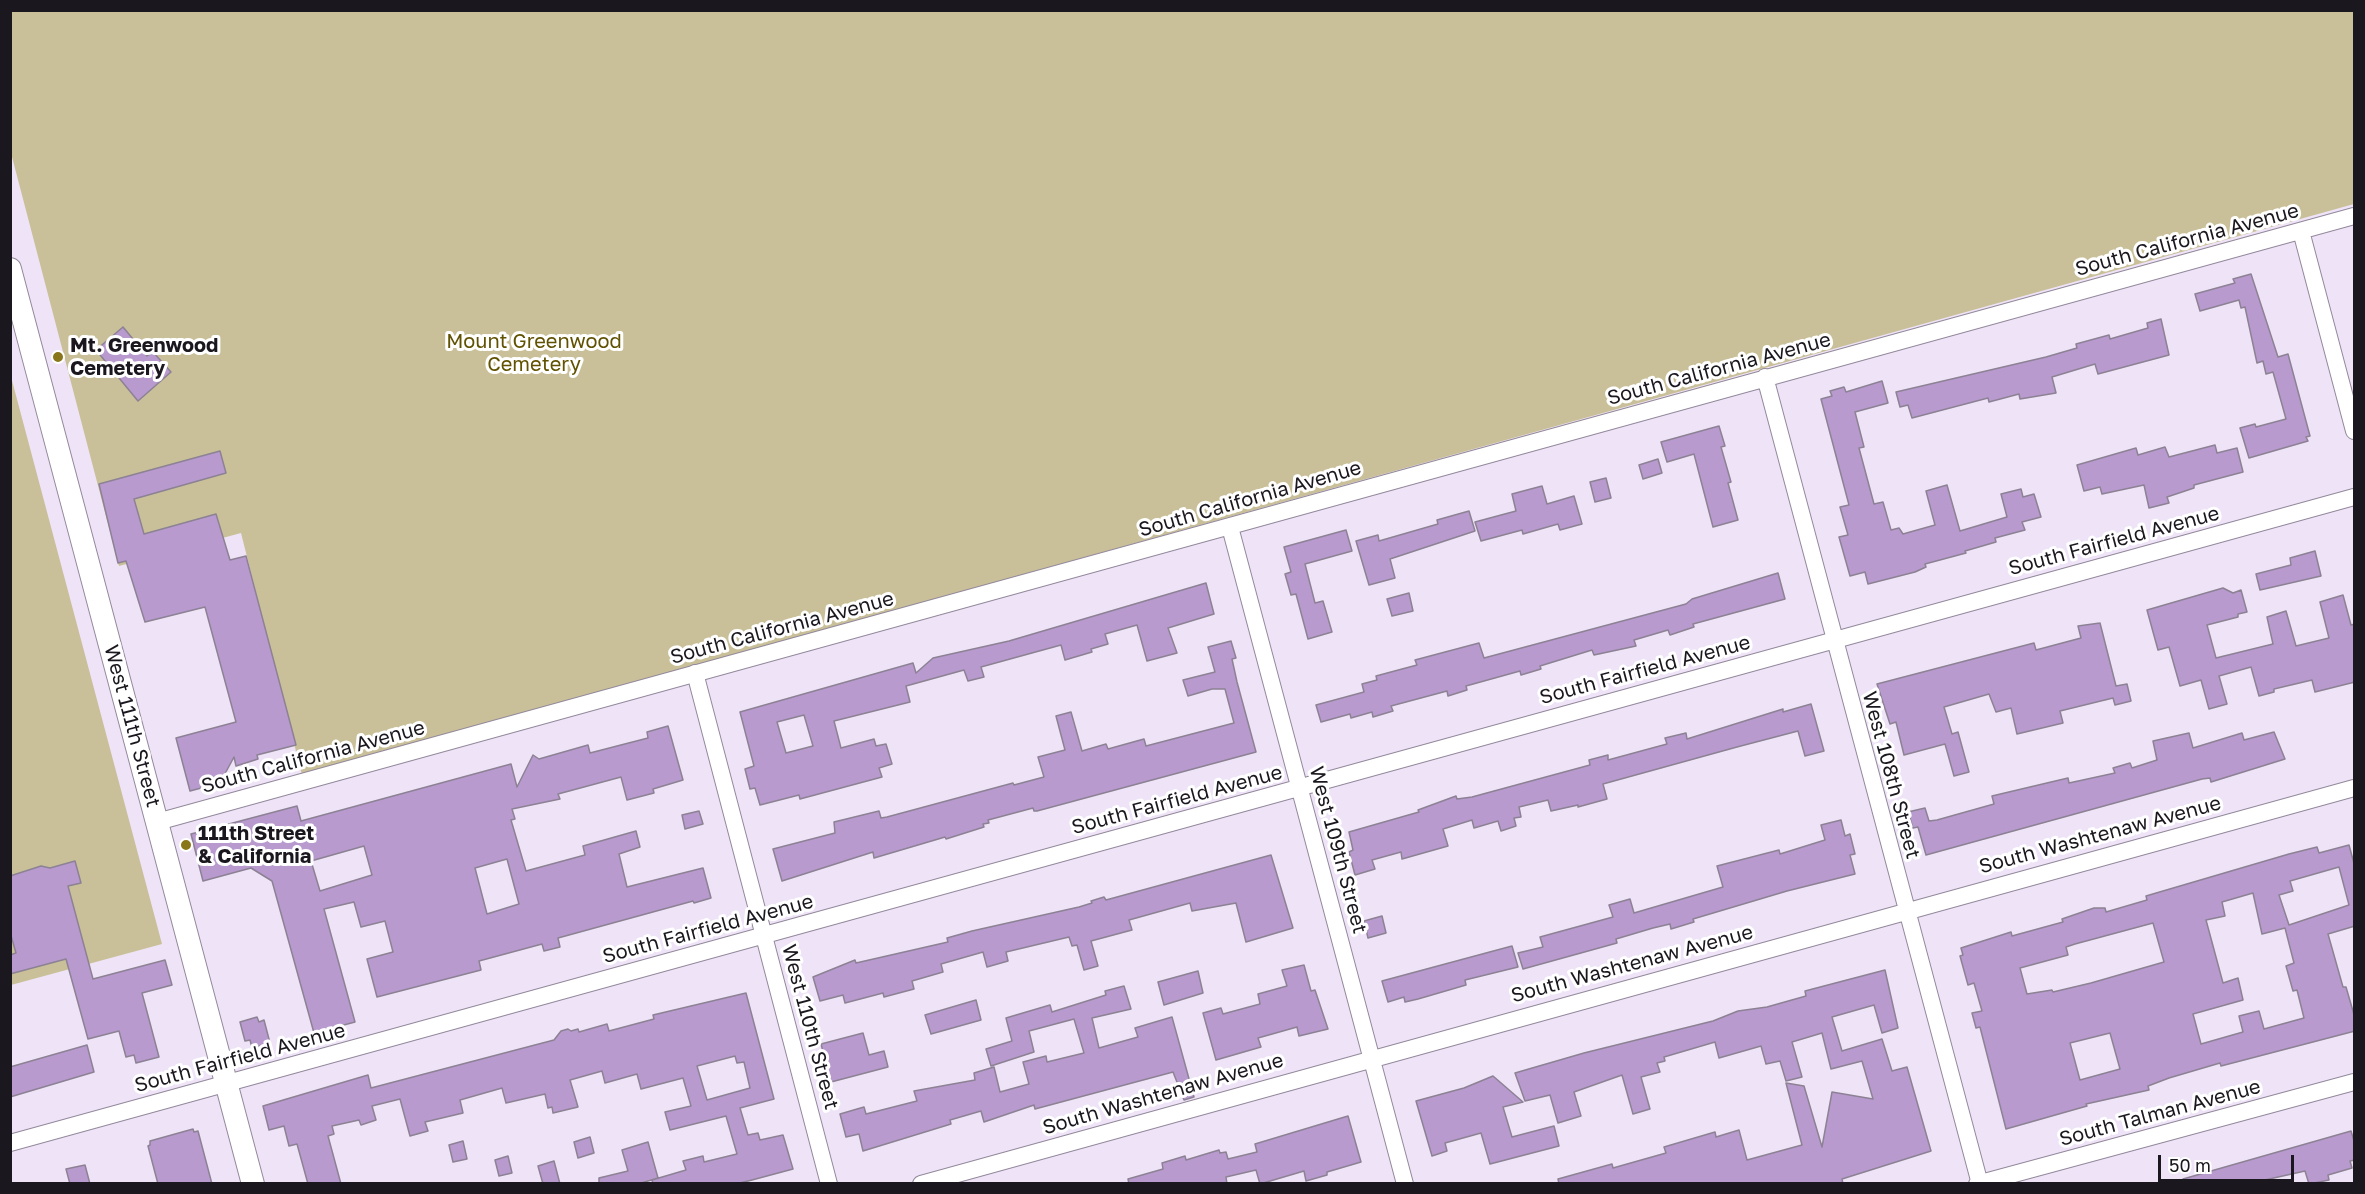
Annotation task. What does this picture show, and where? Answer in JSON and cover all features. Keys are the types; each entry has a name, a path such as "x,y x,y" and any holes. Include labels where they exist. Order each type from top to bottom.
{"main road":[{"name":"West 111th Street","path":"10,269 253,1184"}],"street":[{"name":"South California Avenue","path":"157,822 2355,216"},
{"path":"2301,231 2355,432"},
{"name":"West 108th Street","path":"1765,377 1979,1183"},
{"name":"South Fairfield Avenue","path":"10,1143 2355,497"},
{"name":"West 109th Street","path":"1230,527 1405,1184"},
{"name":"West 110th Street","path":"695,673 830,1184"},
{"name":"South Washtenaw Avenue","path":"921,1184 1906,910 2355,788"},
{"name":"South Talman Avenue","path":"1979,1183 2355,1082"}],"green space":[{"name":"Mount Greenwood Cemetery","path":"10,11 2354,11 2354,204 302,775 241,533 119,566 11,153"},
{"path":"10,373 162,944 11,985 10,985"}],"building":[{"path":"2251,274 2278,357 2288,354 2310,436 2306,437 2308,441 2249,458 2240,428 2255,424 2256,427 2286,419 2273,372 2266,374 2263,361 2257,363 2245,307 2241,308 2239,300 2200,311 2195,294 2235,283 2233,279"},
{"path":"2161,319 2169,355 2098,374 2095,364 2052,377 2056,393 2020,399 2019,394 1989,402 1988,398 1912,418 1908,405 1900,407 1896,392 2046,357 2077,348 2076,344 2109,335 2110,339 2148,328 2147,323"},
{"path":"123,327 147,356 153,352 171,372 138,401 96,350"},
{"path":"1882,381 1888,403 1855,412 1864,447 1859,448 1874,504 1883,502 1891,530 1899,528 1903,534 1935,525 1926,491 1947,485 1960,531 2007,517 2001,494 2021,489 2023,497 2034,494 2041,517 2022,522 2025,530 1995,538 1996,542 1965,551 1966,553 1925,564 1926,567 1915,572 1868,584 1865,572 1850,576 1839,537 1848,535 1840,507 1849,505 1821,399 1832,396 1830,391 1844,387 1846,392"},
{"path":"1719,426 1725,446 1721,447 1731,482 1728,483 1738,520 1713,527 1694,454 1667,462 1661,442"},
{"path":"2215,445 2217,453 2237,448 2243,472 2194,485 2194,488 2167,497 2169,503 2149,508 2144,485 2102,494 2100,487 2084,491 2077,465 2136,448 2138,455 2165,447 2169,457"},
{"path":"220,451 226,473 134,499 144,534 216,514 230,560 246,556 296,745 257,755 258,759 236,766 234,757 220,783 190,791 176,738 236,722 205,607 145,622 126,561 118,563 99,484"},
{"path":"1658,459 1662,473 1643,479 1639,465"},
{"path":"1606,478 1611,498 1595,502 1590,482"},
{"path":"1542,486 1547,504 1574,496 1582,524 1560,530 1558,524 1523,534 1522,530 1481,541 1475,522 1516,511 1512,494"},
{"path":"1469,511 1475,531 1390,559 1395,578 1369,585 1356,541 1378,535 1379,541 1438,524 1437,520"},
{"path":"1346,530 1352,551 1305,564 1315,603 1323,601 1332,632 1308,639 1296,594 1291,595 1285,574 1291,572 1284,547"},
{"path":"2315,551 2321,576 2260,590 2256,574 2291,565 2290,558"},
{"path":"1778,573 1785,599 1693,624 1694,627 1670,635 1668,630 1634,640 1636,646 1594,655 1592,650 1540,666 1541,669 1521,675 1520,671 1466,686 1467,690 1448,696 1447,691 1391,706 1393,711 1373,717 1372,712 1351,718 1350,714 1321,722 1316,705 1364,692 1362,684 1377,680 1376,676 1417,665 1415,660 1479,643 1484,658 1686,604 1692,599"},
{"path":"1206,583 1214,614 1168,628 1177,653 1147,661 1137,625 1105,634 1108,644 1091,649 1092,652 1065,660 1061,645 981,667 984,677 968,681 964,670 906,686 910,702 834,721 841,748 874,739 876,746 886,744 892,764 879,768 882,777 800,799 799,795 760,805 755,788 750,789 745,769 754,766 740,712 913,663 916,673 933,658 1009,641","holes":["804,715 813,746 786,753 777,722"]},
{"path":"2223,588 2233,593 2241,590 2247,612 2238,614 2238,617 2207,625 2216,658 2273,644 2267,617 2286,611 2296,646 2329,638 2320,602 2343,595 2351,625 2355,624 2355,682 2315,692 2312,680 2274,689 2274,692 2259,696 2251,667 2219,676 2227,704 2209,709 2201,680 2180,686 2169,647 2158,650 2147,610"},
{"path":"1409,593 1413,611 1392,616 1387,599"},
{"path":"2100,623 2116,686 2127,684 2131,701 2115,705 2113,698 2060,711 2063,723 2017,734 2011,708 1996,712 1989,694 1944,707 1952,734 1958,732 1969,772 1954,776 1945,744 1904,755 1896,722 1890,724 1877,684 2034,643 2036,650 2081,638 2078,626"},
{"path":"1231,641 1236,658 1232,659 1237,682 1256,752 1037,811 1033,808 988,820 989,823 983,824 984,827 946,839 945,837 874,858 873,852 782,881 773,849 835,833 834,822 879,811 881,818 887,817 1013,783 1014,785 1044,777 1038,757 1065,750 1056,716 1071,712 1082,751 1106,744 1108,749 1144,739 1146,746 1234,723 1225,689 1212,689 1188,696 1183,680 1215,672 1208,647"},
{"path":"1811,704 1824,751 1805,756 1798,731 1737,747 1603,784 1607,799 1578,807 1578,805 1551,811 1548,800 1519,807 1521,817 1514,818 1516,826 1501,831 1498,821 1474,828 1472,820 1443,829 1448,846 1402,859 1401,852 1372,860 1375,869 1355,875 1349,852 1353,850 1349,832 1419,812 1418,810 1456,796 1457,799 1472,797 1590,765 1589,760 1608,755 1608,760 1667,744 1665,738 1686,733 1687,739 1783,709 1783,712"},
{"path":"668,726 683,780 653,789 654,793 627,800 621,777 558,794 560,799 512,809 515,819 511,820 526,871 585,855 583,846 636,831 640,847 619,854 627,887 703,868 711,898 558,938 560,947 544,951 542,944 479,961 481,970 377,997 367,959 393,952 385,921 361,927 354,902 324,909 355,1022 314,1033 272,881 251,868 203,881 191,834 297,806 301,821 511,764 517,787 533,755 539,759 588,745 590,753 648,738 647,732","holes":["364,846 372,875 320,891 311,861","507,859 519,904 487,914 475,868"]},
{"path":"2274,732 2285,759 2211,782 2210,778 2202,779 1926,855 1918,827 1913,828 1908,812 1925,808 1929,821 1937,820 1994,804 1992,796 2068,778 2069,783 2115,773 2113,768 2130,763 2132,768 2157,760 2153,741 2189,733 2193,748 2242,733 2244,740"},
{"path":"699,811 703,824 685,829 682,815"},
{"path":"1841,820 1845,836 1850,834 1855,854 1850,855 1855,874 1787,891 1693,919 1694,922 1671,929 1670,924 1653,928 1616,939 1617,943 1523,969 1518,953 1543,947 1540,937 1613,917 1609,905 1630,899 1634,913 1723,887 1717,866 1779,850 1780,854 1825,840 1821,825"},
{"path":"2349,845 2355,867 2355,926 2328,934 2343,987 2346,987 2355,1018 2355,1031 2221,1066 2220,1063 2169,1078 2148,1086 2149,1090 2086,1104 2087,1106 2006,1129 1980,1027 1976,1028 1972,1013 1982,1011 1974,983 1968,985 1960,956 1963,955 1961,948 2011,932 2012,936 2063,922 2062,919 2094,908 2105,908 2106,912 2147,900 2146,896 2289,854 2317,847 2319,853","holes":["2339,867 2349,905 2289,925 2279,895 2293,891 2290,881","2253,893 2262,934 2285,928 2294,963 2286,966 2293,991 2297,990 2304,1018 2264,1029 2259,1011 2239,1016 2243,1032 2201,1044 2193,1014 2243,1000 2238,978 2223,983 2206,920 2225,916 2222,902","2153,923 2164,962 2053,992 2052,990 2027,994 2020,968 2068,955 2066,947","2110,1033 2120,1069 2080,1080 2070,1043"]},
{"path":"1271,855 1293,928 1246,942 1236,903 1192,911 1190,903 1129,920 1132,930 1091,941 1098,966 1084,970 1077,945 1072,946 1069,937 1006,952 1008,961 987,967 983,952 941,964 943,972 912,981 914,989 884,997 883,993 845,1003 843,995 820,1001 813,977 855,960 856,963 948,942 947,938 972,931 1079,907 1104,897 1106,900"},
{"path":"75,861 81,883 68,886 93,979 165,960 172,985 142,993 159,1057 136,1063 134,1055 126,1057 119,1031 88,1039 66,959 10,974 10,955 16,953 10,932 10,876 41,866 50,868"},
{"path":"1382,916 1386,933 1368,938 1364,921"},
{"path":"1512,946 1518,967 1465,980 1466,985 1418,999 1405,1002 1404,997 1388,1002 1382,981"},
{"path":"1304,965 1311,991 1315,990 1328,1029 1299,1036 1297,1027 1258,1038 1261,1047 1216,1060 1203,1013 1221,1008 1223,1014 1260,1004 1258,994 1287,986 1282,970"},
{"path":"1885,970 1898,1028 1882,1033 1874,1005 1832,1017 1842,1051 1882,1039 1892,1071 1907,1067 1931,1151 1842,1179 1843,1184 1559,1184 1558,1179 1612,1164 1613,1168 1666,1153 1664,1147 1715,1132 1716,1137 1739,1130 1747,1160 1802,1145 1786,1083 1804,1086 1822,1147 1832,1092 1873,1099 1862,1061 1831,1069 1822,1033 1792,1042 1802,1077 1786,1081 1780,1061 1766,1064 1761,1046 1719,1058 1715,1042 1664,1057 1665,1061 1657,1063 1660,1072 1641,1077 1650,1109 1633,1114 1622,1075 1574,1092 1581,1116 1558,1123 1550,1095 1525,1101 1515,1073 1584,1053 1713,1021 1738,1011 1767,1007 1806,996 1805,991"},
{"path":"1198,971 1203,993 1164,1005 1158,982"},
{"path":"1124,986 1131,1009 1092,1018 1099,1048 1138,1037 1135,1028 1172,1017 1194,1097 1184,1100 1173,1072 1035,1109 1034,1105 984,1122 981,1111 950,1120 951,1124 863,1151 859,1134 846,1137 840,1114 864,1107 866,1114 917,1101 914,1091 975,1080 974,1073 994,1067 1000,1092 1029,1084 1023,1062 1046,1056 1047,1062 1084,1053 1074,1019 1029,1031 1034,1052 991,1066 986,1049 1012,1041 1006,1018 1050,1005 1052,1012 1106,995 1105,991"},
{"path":"746,993 774,1099 740,1108 748,1135 758,1133 760,1140 783,1135 793,1169 736,1184 653,1184 652,1180 686,1170 683,1161 703,1156 704,1162 737,1154 726,1116 670,1130 665,1112 691,1106 683,1078 641,1089 637,1074 605,1083 602,1071 570,1080 578,1107 553,1113 552,1107 548,1108 545,1094 506,1103 502,1088 460,1100 463,1113 425,1122 428,1131 410,1136 400,1099 372,1106 376,1120 361,1125 359,1120 332,1126 334,1134 328,1136 341,1184 308,1184 297,1144 289,1146 284,1126 269,1130 263,1106 368,1075 371,1088 554,1040 561,1031 568,1029 571,1031 578,1029 579,1032 607,1024 609,1031 654,1019 653,1015","holes":["735,1056 737,1063 744,1062 750,1088 707,1100 697,1066"]},
{"path":"976,1000 981,1020 931,1034 925,1015"},
{"path":"257,1017 259,1022 264,1020 270,1043 252,1048 250,1040 245,1041 240,1022"},
{"path":"863,1033 869,1055 884,1051 888,1067 831,1082 821,1044"},
{"path":"87,1045 94,1072 10,1097 10,1067"},
{"path":"1493,1076 1523,1102 1503,1107 1512,1137 1554,1126 1559,1146 1490,1164 1481,1133 1445,1143 1447,1151 1432,1156 1416,1101 1464,1088"},
{"path":"1348,1116 1361,1162 1327,1172 1327,1175 1306,1181 1304,1171 1260,1184 1256,1170 1226,1177 1227,1184 1129,1184 1128,1179 1163,1169 1162,1163 1185,1156 1186,1160 1219,1150 1220,1153 1226,1152 1228,1159 1257,1152 1255,1144"},
{"path":"193,1129 194,1132 198,1131 212,1184 158,1184 148,1146 150,1141"},
{"path":"2351,1131 2355,1144 2355,1160 2350,1161 2352,1168 2328,1175 2329,1180 2309,1184 2305,1171 2247,1184 2184,1184 2183,1179"},
{"path":"590,1137 594,1153 578,1158 574,1142"},
{"path":"463,1141 467,1159 453,1162 449,1145"},
{"path":"648,1142 658,1178 638,1184 599,1184 599,1178 628,1171 622,1150"},
{"path":"508,1156 512,1173 499,1176 495,1160"},
{"path":"554,1161 560,1184 543,1184 538,1166"},
{"path":"85,1165 90,1184 70,1184 66,1169"}],"place":[{"name":"Mt. Greenwood Cemetery","path":"58,357"},
{"name":"111th Street & California","path":"186,845"}]}
